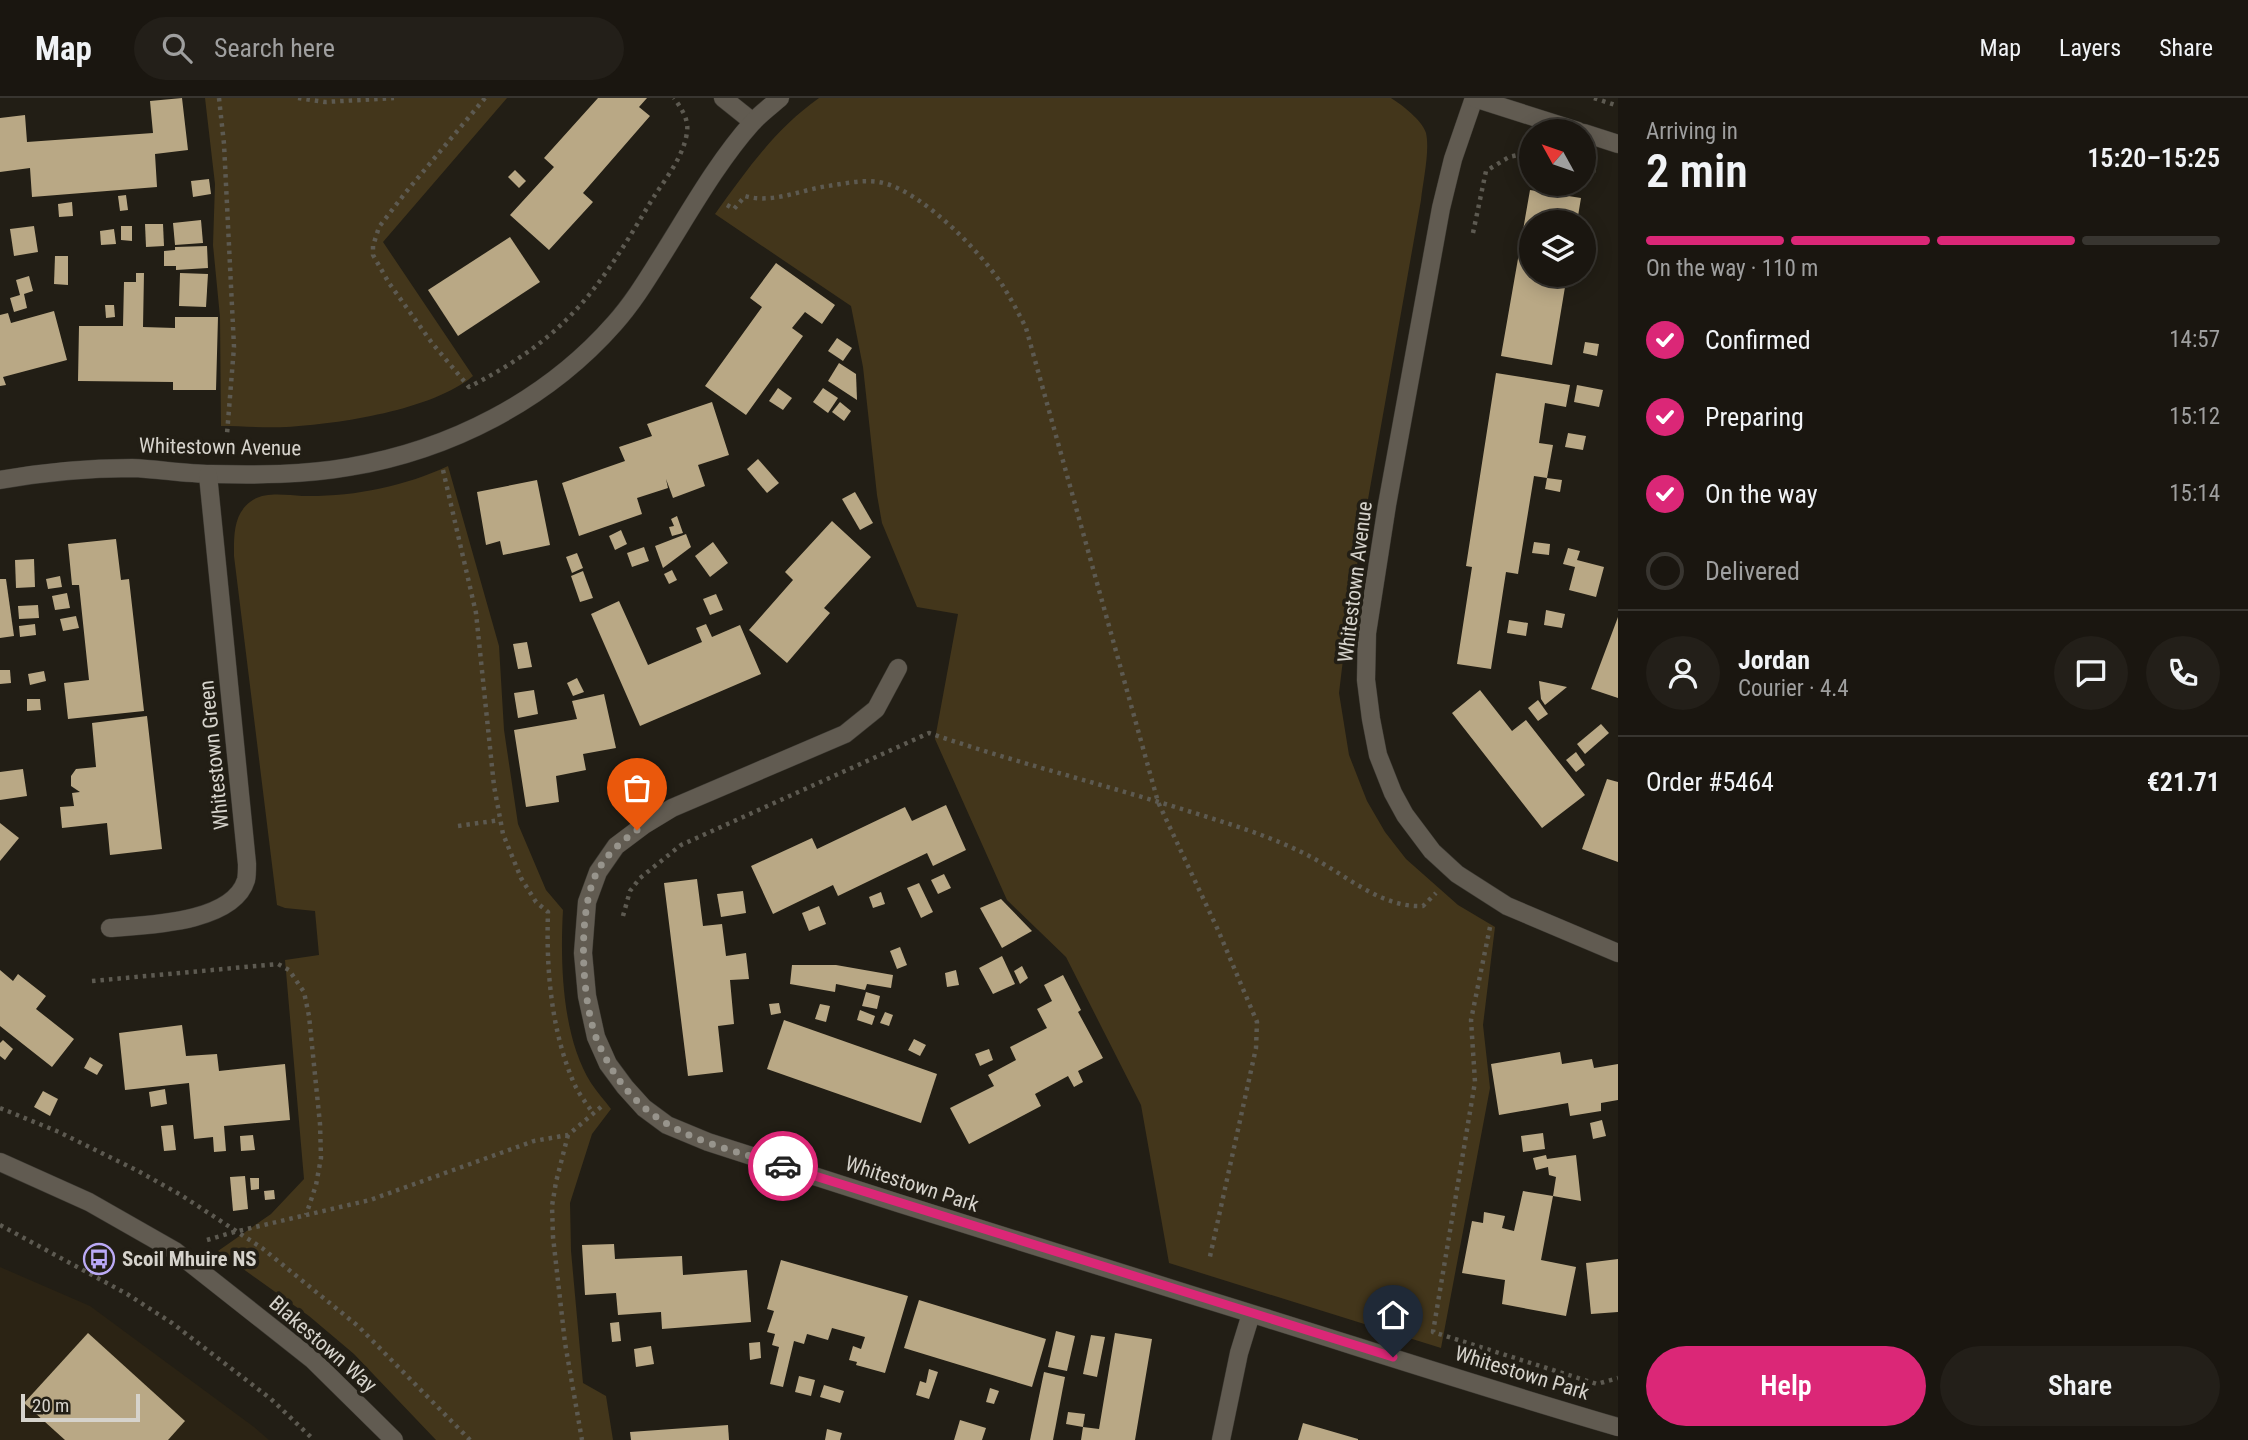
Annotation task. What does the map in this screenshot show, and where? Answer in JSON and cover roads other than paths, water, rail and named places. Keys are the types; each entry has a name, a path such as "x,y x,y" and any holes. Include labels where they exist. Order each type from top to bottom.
{"street":[{"path":"723,98 753,122"},
{"name":"Whitestown Avenue","path":"0,480 82,469 134,468 208,475 314,472 401,456 495,418 573,365 616,322 753,122 780,98"},
{"name":"Whitestown Avenue","path":"1540,119 1474,98 1453,159 1441,208 1387,505 1367,633 1366,680 1378,755 1405,815 1432,851 1457,874 1497,900 1618,953"},
{"path":"1596,137 1618,144"},
{"name":"Whitestown Green","path":"110,928 205,915 224,907 237,895 246,881 241,799 208,475"},
{"name":"Whitestown Park","path":"898,668 876,709 845,734 673,808 643,825 616,846 597,872 587,902 583,953 587,996 596,1037 608,1064 644,1108 667,1125 708,1142 1618,1429"},
{"name":"Blakestown Way","path":"0,1162 89,1202 175,1251 313,1360 394,1440"},
{"path":"1221,1440 1239,1353 1251,1314"},
{"path":"1615,1440 1618,1429"}],"place":[{"name":"Scoil Mhuire NS","path":"99,1259"}]}
